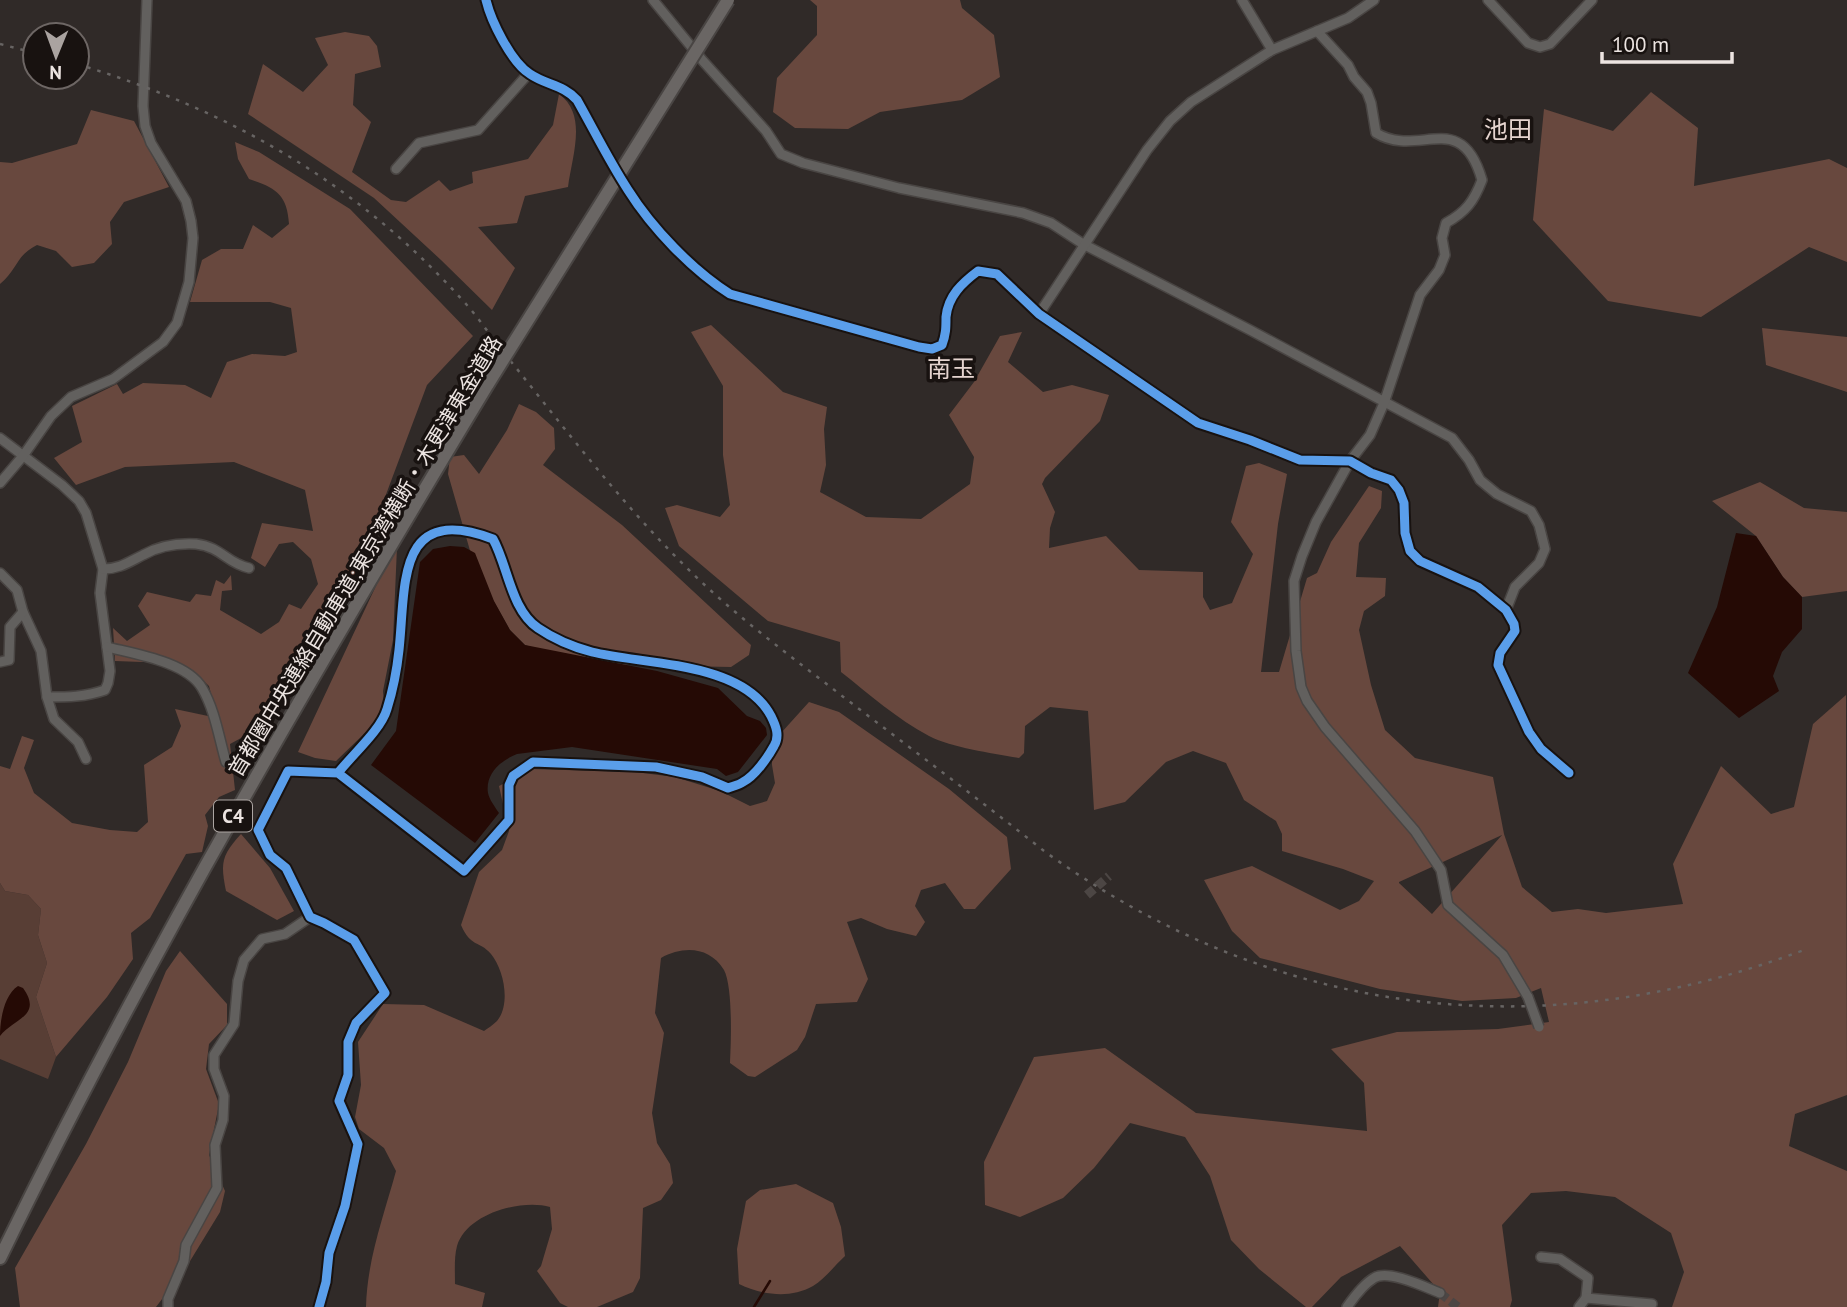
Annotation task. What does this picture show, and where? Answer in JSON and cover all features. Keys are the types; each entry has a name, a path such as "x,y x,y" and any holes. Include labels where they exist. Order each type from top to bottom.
{"highway":[{"name":"首都圏中央連絡自動車道;東京湾横断・木更津東金道路","path":"0,1258 83,1091 242,799 488,384 729,0"}],"street":[{"path":"0,484 51,416 71,397 113,379 163,342 177,323 189,282 193,238 186,201 151,143 145,126 143,106 147,0"},
{"path":"485,0 490,20 528,74 570,92 628,190 649,219 709,281 730,294 919,348 932,349 942,345 947,332 946,315 951,298 961,283 978,271 997,274 1039,314 1198,423 1300,460 1350,461 1391,480 1404,503 1405,533 1410,551 1420,561 1478,587 1506,610 1515,631 1500,653 1498,666 1529,732 1541,748 1569,773"},
{"path":"653,0 766,131 781,154 803,163 899,188 1023,213 1051,223 1083,244 1452,438 1480,480 1497,494 1531,511 1539,525 1545,549 1539,563 1515,587 1506,610"},
{"path":"1242,0 1272,50"},
{"path":"1039,314 1083,244 1170,121 1191,102 1272,50 1348,18 1374,0"},
{"path":"1488,0 1528,43 1540,47 1550,44 1592,0"},
{"path":"1317,31 1348,65 1367,92 1377,133 1395,140 1441,139 1461,143 1470,151 1482,180 1476,196 1463,214 1446,223 1442,238 1445,254 1439,270 1420,295 1384,403 1370,435 1350,461 1316,522 1294,581 1296,651 1301,687 1325,727 1415,831 1441,870 1448,905 1503,955 1528,997 1539,1027"},
{"path":"397,169 419,143 478,130 528,74"},
{"path":"0,438 79,501 86,513 103,569 100,593 110,671 105,690 76,697 47,697"},
{"path":"319,1307 326,1282 329,1252 355,1167 358,1144 339,1101 348,1075 348,1042 356,1023 386,993 354,940 310,917 286,868 270,855 258,830 288,771 338,773 464,871 509,820 509,785 513,776 533,762 656,767 702,777 728,788 744,782 771,752 777,741 777,729 760,700 714,674 591,651 564,642 537,628 519,605 493,539 475,532 439,530 419,546 405,573 399,652 385,715 338,773"},
{"path":"103,569 116,569 145,553 173,544 198,544 220,550 236,565 249,568"},
{"path":"0,573 17,590 23,612 41,651 47,697 54,719 78,743 86,759"},
{"path":"0,662 9,660 10,627 23,612"},
{"path":"107,647 156,660 192,676 202,687 226,762"},
{"path":"167,1307 184,1261 186,1245 217,1188 215,1145 223,1120 224,1096 214,1069 214,1055 234,1024 238,981 244,960 262,939 285,933 310,917"},
{"path":"1541,1257 1560,1259 1588,1278 1586,1298 1579,1307"},
{"path":"1347,1307 1375,1277 1382,1275 1402,1279 1440,1293"},
{"path":"1586,1298 1652,1304"}],"shaded area":[{"path":"810,0 960,0 962,8 994,35 1000,77 962,100 880,112 848,129 795,128 773,112 777,78 817,35 817,6"},
{"path":"345,32 369,36 377,46 381,67 355,74 353,105 371,122 352,172 391,200 406,202 439,180 450,191 473,183 472,172 528,159 553,125 559,94 568,103 576,124 576,137 568,187 525,196 517,223 478,227 515,268 492,310 374,198 248,114 263,64 303,92 328,65 315,38"},
{"path":"1651,92 1698,128 1694,186 1829,159 1847,168 1847,262 1809,247 1701,317 1608,301 1533,220 1544,109 1613,131"},
{"path":"91,110 134,121 169,187 124,202 110,222 112,244 94,263 72,267 56,251 37,245 25,253 0,284 0,162 12,163 77,144"},
{"path":"235,142 259,152 350,209 473,336 427,385 351,588 339,599 330,601 327,606 328,629 295,670 294,685 284,689 254,731 230,744 235,790 219,797 205,815 208,826 202,852 186,854 150,918 131,933 133,959 107,997 56,1057 36,997 47,963 38,935 41,909 28,895 5,891 0,883 0,766 10,769 22,736 34,740 24,768 34,793 72,823 137,832 148,822 144,765 172,747 181,726 175,709 208,716 215,709 209,686 191,669 162,659 142,662 115,661 113,628 127,641 150,625 138,606 147,592 190,602 196,594 211,596 216,580 224,584 231,575 232,590 222,591 220,610 261,634 279,622 289,604 301,609 318,584 311,559 293,542 279,544 265,567 251,558 262,523 313,531 305,490 234,462 125,467 76,485 54,458 82,442 72,406 117,384 123,394 143,383 185,385 211,398 227,362 252,354 285,356 297,352 291,308 270,302 190,302 202,260 221,249 243,249 253,225 272,238 289,224 283,199 273,189 249,179 238,159"},
{"path":"711,325 783,392 827,407 824,429 826,465 820,492 866,517 921,519 970,484 974,457 949,415 974,382 1000,336 1022,332 1008,362 1043,392 1072,385 1109,395 1100,421 1042,484 1055,512 1050,528 1049,548 1106,536 1139,570 1203,572 1203,597 1210,610 1232,603 1253,554 1231,522 1246,466 1259,463 1287,474 1278,524 1261,672 1279,672 1307,578 1317,573 1331,542 1369,486 1382,491 1381,508 1359,543 1356,577 1386,578 1385,596 1364,611 1359,630 1371,685 1385,730 1415,758 1493,777 1504,834 1522,887 1552,912 1578,909 1606,913 1683,904 1673,864 1721,766 1771,814 1794,807 1813,724 1846,695 1847,1095 1795,1114 1789,1146 1847,1171 1847,1307 1672,1307 1684,1272 1671,1233 1615,1197 1566,1191 1531,1193 1502,1225 1512,1300 1510,1307 1438,1307 1440,1292 1400,1246 1341,1277 1312,1307 1306,1307 1259,1269 1231,1240 1210,1176 1185,1137 1130,1123 1094,1168 1063,1198 1020,1217 985,1205 984,1162 1034,1057 1105,1048 1196,1113 1367,1131 1364,1083 1331,1049 1397,1032 1498,1029 1549,1022 1541,988 1516,998 1462,1001 1380,989 1260,958 1232,931 1204,880 1252,866 1340,910 1359,901 1374,881 1282,851 1282,834 1276,821 1244,800 1226,763 1193,751 1166,762 1125,802 1094,810 1088,711 1050,707 1025,726 1024,753 1019,758 949,744 906,722 841,672 840,642 768,621 679,546 665,508 677,505 720,517 730,505 723,455 723,386 691,332","holes":["1502,835 1432,914 1399,882"]},
{"path":"1762,328 1847,337 1847,392 1766,365"},
{"path":"519,404 536,412 554,428 555,449 543,465 622,525 751,645 749,655 731,667 584,664 525,645 510,630 475,568 448,474 450,457 464,455 479,474 507,430"},
{"path":"1760,482 1804,508 1847,512 1847,591 1802,597 1783,577 1756,536 1712,501"},
{"path":"1736,533 1756,536 1783,577 1802,597 1802,629 1782,652 1773,676 1779,691 1739,718 1688,673 1717,607"},
{"path":"397,547 393,640 383,691 385,719 367,731 336,761 298,752 382,573"},
{"path":"464,547 475,553 494,601 510,630 525,645 657,671 718,688 747,716 760,721 766,728 767,735 738,772 726,776 717,769 572,747 517,754 500,764 489,780 488,793 499,813 475,843 371,765 396,731 420,562 433,549"},
{"path":"809,702 839,712 949,789 1007,837 1011,869 975,909 964,909 945,883 921,890 915,906 925,922 916,936 887,929 861,918 847,922 868,979 857,1002 816,1004 805,1037 797,1050 755,1077 748,1076 730,1063 729,989 724,970 718,962 695,950 678,951 661,958 655,1013 664,1033 652,1113 657,1143 670,1164 673,1183 661,1200 643,1208 640,1278 633,1292 597,1307 568,1307 560,1303 537,1271 552,1229 550,1207 525,1205 483,1217 463,1235 457,1246 455,1284 485,1293 482,1307 366,1307 373,1255 396,1171 384,1148 359,1129 355,1117 361,1085 358,1042 383,1004 424,1005 484,1031 497,1021 501,1014 505,997 496,961 487,950 468,937 461,925 479,872 502,850 509,831 499,786 531,769 635,772 675,777 720,791 750,806 767,801 775,783 772,743"},
{"path":"241,834 270,868 294,911 277,920 226,891 224,860"},
{"path":"0,883 5,891 28,895 41,909 38,935 47,963 36,997 56,1057 48,1079 0,1059"},
{"path":"180,951 227,1004 227,1025 209,1044 206,1069 219,1104 209,1155 225,1191 220,1212 187,1266 156,1307 20,1307 15,1268 86,1144 128,1062 166,971"},
{"path":"18,986 23,988 28,997 28,1011 0,1036 6,1002"},
{"path":"796,1184 833,1203 841,1227 845,1256 817,1283 795,1293 766,1293 739,1284 737,1249 746,1201 760,1190"}],"waterway":[{"path":"754,1307 770,1281"}],"tunnel":[{"path":"1087,895 1109,876"},
{"path":"1440,1293 1458,1307"}],"railway":[{"path":"0,44 21,49"},
{"path":"91,69 188,104 239,129 289,156 336,187 381,222 425,261 466,304 616,492 704,584 778,647 1044,851 1132,907 1222,951 1315,982 1410,1000 1507,1006 1605,1000 1704,981 1804,950"}],"cycle path":[{"path":"486,0 492,19 516,60 530,74 566,91 577,100 621,179 649,219 687,261 730,294 932,349 942,345 947,309 961,285 978,271 997,274 1039,314 1198,423 1300,460 1350,461 1391,480 1404,503 1405,533 1410,551 1420,561 1478,587 1506,610 1515,631 1500,653 1498,665 1529,732 1541,749 1569,773"},
{"path":"319,1307 326,1282 329,1253 345,1206 358,1144 339,1101 348,1075 348,1042 356,1023 385,993 354,940 310,917 286,868 270,855 258,830 288,771 338,773 464,871 509,820 509,785 513,776 533,762 656,767 702,777 728,788 748,779 757,771 774,746 777,735 771,716 757,698 738,685 690,668 592,652 544,632 529,620 522,610 493,539 461,530 438,532 422,541 412,556 406,577 397,665 387,709 373,734 338,773"}],"district":[{"name":"池田","path":"1508,129"},
{"name":"南玉","path":"951,368"}]}
